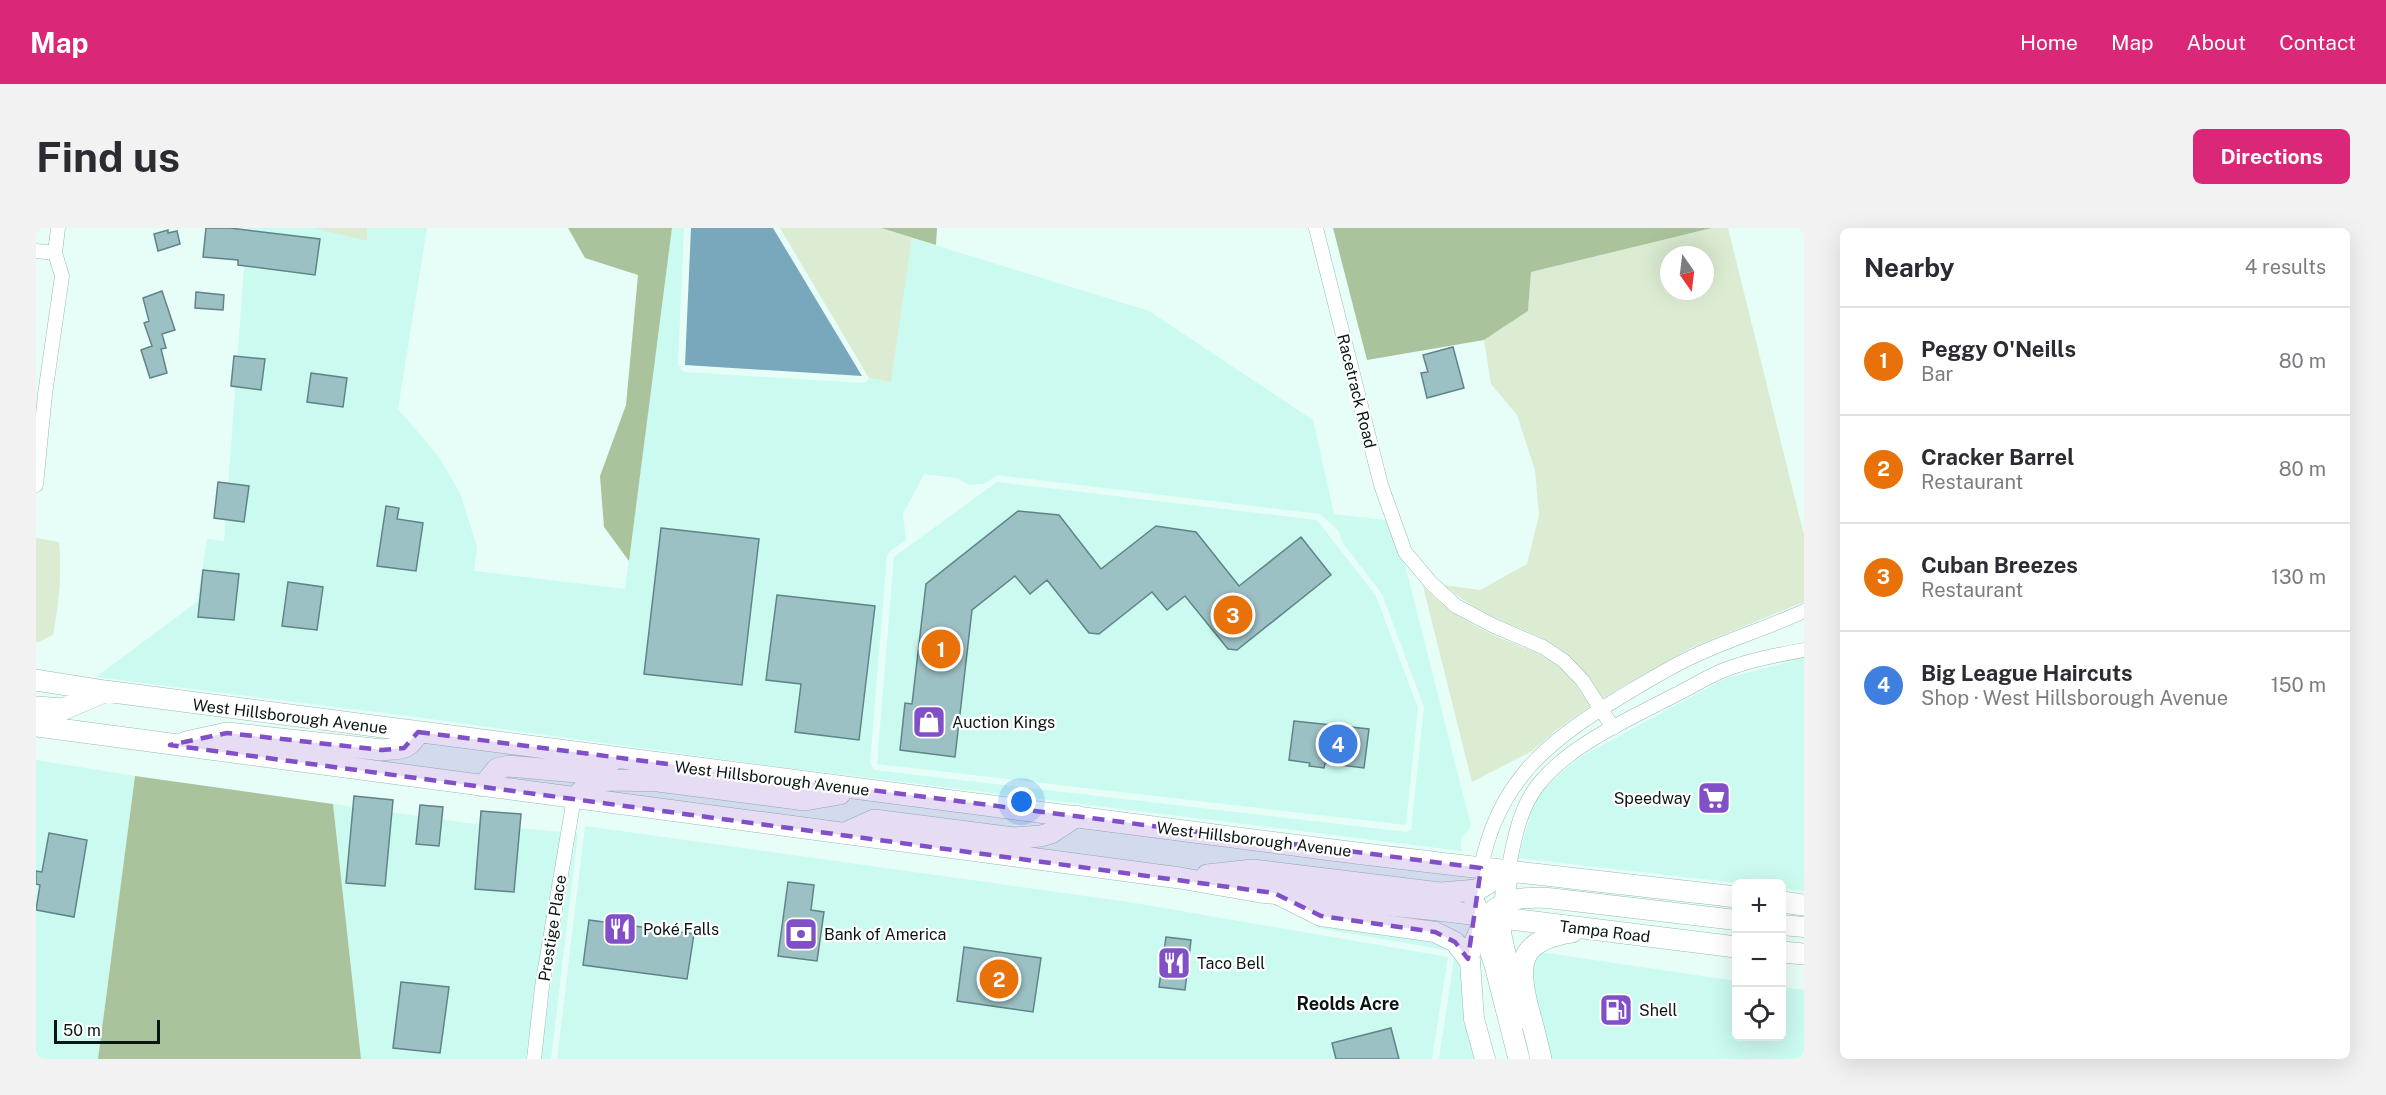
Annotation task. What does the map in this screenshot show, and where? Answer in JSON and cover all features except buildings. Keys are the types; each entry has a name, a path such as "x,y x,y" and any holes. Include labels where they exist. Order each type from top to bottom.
{"main road":[{"name":"West Hillsborough Avenue","path":"36,680 861,790 1508,871"},
{"path":"36,707 64,709 105,691"},
{"path":"36,726 1180,878 1274,893 1483,908 1517,898 1548,898 1732,919"},
{"path":"170,745 228,733 382,750 404,748 412,743 418,732"},
{"path":"483,786 497,769 508,766 576,772 617,758"},
{"path":"574,798 593,781 616,780 657,782 805,800 861,790"},
{"path":"844,834 874,820 1014,838 1041,836 1051,833 1077,816"},
{"path":"1427,861 1457,879 1483,908 1501,933 1531,1059"},
{"path":"1481,868 1483,908 1519,1059"},
{"path":"1180,878 1253,870 1440,892 1483,908"},
{"path":"1483,908 1508,871"},
{"path":"1508,871 1732,896"},
{"path":"1485,1059 1474,1019 1468,958 1483,908 1508,871"},
{"path":"1274,893 1321,916 1365,924 1435,932 1455,942 1468,958"},
{"path":"1786,903 1804,905"},
{"name":"Tampa Road","path":"1483,908 1592,929 1732,945"},
{"path":"1786,925 1804,927"},
{"path":"1541,1059 1521,981 1521,967 1526,954 1539,942 1551,936 1592,929"},
{"path":"1786,952 1804,954"}],"street":[{"path":"36,485 45,394 62,276 55,253 58,228"},
{"name":"Racetrack Road","path":"1316,228 1381,485 1405,552 1431,583 1456,606 1494,626 1543,647 1564,661 1583,681 1600,709"},
{"path":"36,251 55,253"},
{"path":"1481,868 1489,833 1506,796 1534,760 1560,737 1600,709 1694,656 1804,611"},
{"path":"1508,871 1519,823 1527,802 1538,784 1560,763 1613,728 1724,670 1804,650"},
{"path":"1600,709 1613,728"},
{"name":"Prestige Place","path":"534,1059 542,987 574,798"}],"highlighted area":[{"path":"418,732 1481,868 1468,959 1455,942 1435,932 1321,916 1274,893 170,745 227,733 382,750 404,748"}],"shaded area":[{"path":"247,228 314,228 367,240 367,228 427,228 398,409 439,457 460,493 477,547 474,571 625,589 672,228 684,228 678,364 681,370 862,383 869,378 891,382 912,238 1149,311 1313,420 1334,514 1394,521 1471,826 1461,839 1462,851 765,765 416,717 96,677 197,602 207,539 224,541","holes":["924,474 957,478 969,485 983,484 998,475 1320,514 1339,531 1342,542 1382,594 1424,707 1411,830 1407,832 874,770 870,762 887,556 890,551 906,540 903,514"]},
{"path":"314,228 367,228 367,241"},
{"path":"568,228 672,228 629,561 604,527 600,476 626,405 638,275 585,258"},
{"path":"780,228 881,228 912,238 891,382 869,378"},
{"path":"881,228 937,228 936,245"},
{"path":"1333,228 1712,228 1531,272 1528,311 1484,340 1367,360"},
{"path":"1712,228 1728,228 1804,535 1804,602 1691,648 1603,698 1582,670 1560,649 1484,612 1463,600 1444,585 1480,590 1527,564 1539,515 1535,470 1517,415 1491,384 1484,340 1528,311 1531,272"},
{"path":"997,482 1317,520 1376,596 1418,708 1406,825 877,764 894,557"},
{"path":"36,538 59,542 60,554 59,589 53,635 39,642 36,642"},
{"path":"1423,586 1438,601 1464,619 1558,666 1580,690 1590,706 1556,730 1532,751 1472,782"},
{"path":"1804,658 1804,891 1786,889 1786,879 1732,879 1732,882 1518,858 1533,806 1543,790 1564,770 1586,754 1726,678"},
{"path":"36,760 135,776 98,1059 36,1059"},
{"path":"135,776 333,804 361,1059 98,1059"},
{"path":"333,804 467,823 561,832 535,986 526,1059 361,1059"},
{"path":"585,826 1135,903 1448,957 1432,1059 557,1059"},
{"path":"576,833 578,833 551,1059 541,1059 550,989"},
{"path":"1296,924 1434,940 1451,949 1461,964 1475,1059 1439,1059 1454,959 1451,951"},
{"path":"1540,952 1732,980 1732,1041 1786,1041 1786,988 1804,990 1804,1059 1549,1059 1529,980 1532,960"}],"water":[{"path":"691,228 773,228 862,376 685,365"}],"place":[{"name":"Cuban Breezes","path":"1233,615"},
{"name":"Peggy O'Neills","path":"941,649"},
{"name":"Auction Kings","path":"929,722"},
{"name":"Big League Haircuts","path":"1338,744"},
{"name":"Speedway","path":"1714,798"},
{"name":"Poké Falls","path":"620,929"},
{"name":"Bank of America","path":"801,934"},
{"name":"Taco Bell","path":"1174,963"},
{"name":"Cracker Barrel","path":"999,979"},
{"name":"Shell","path":"1616,1010"}],"district":[{"name":"Reolds Acre","path":"1348,1004"}]}
